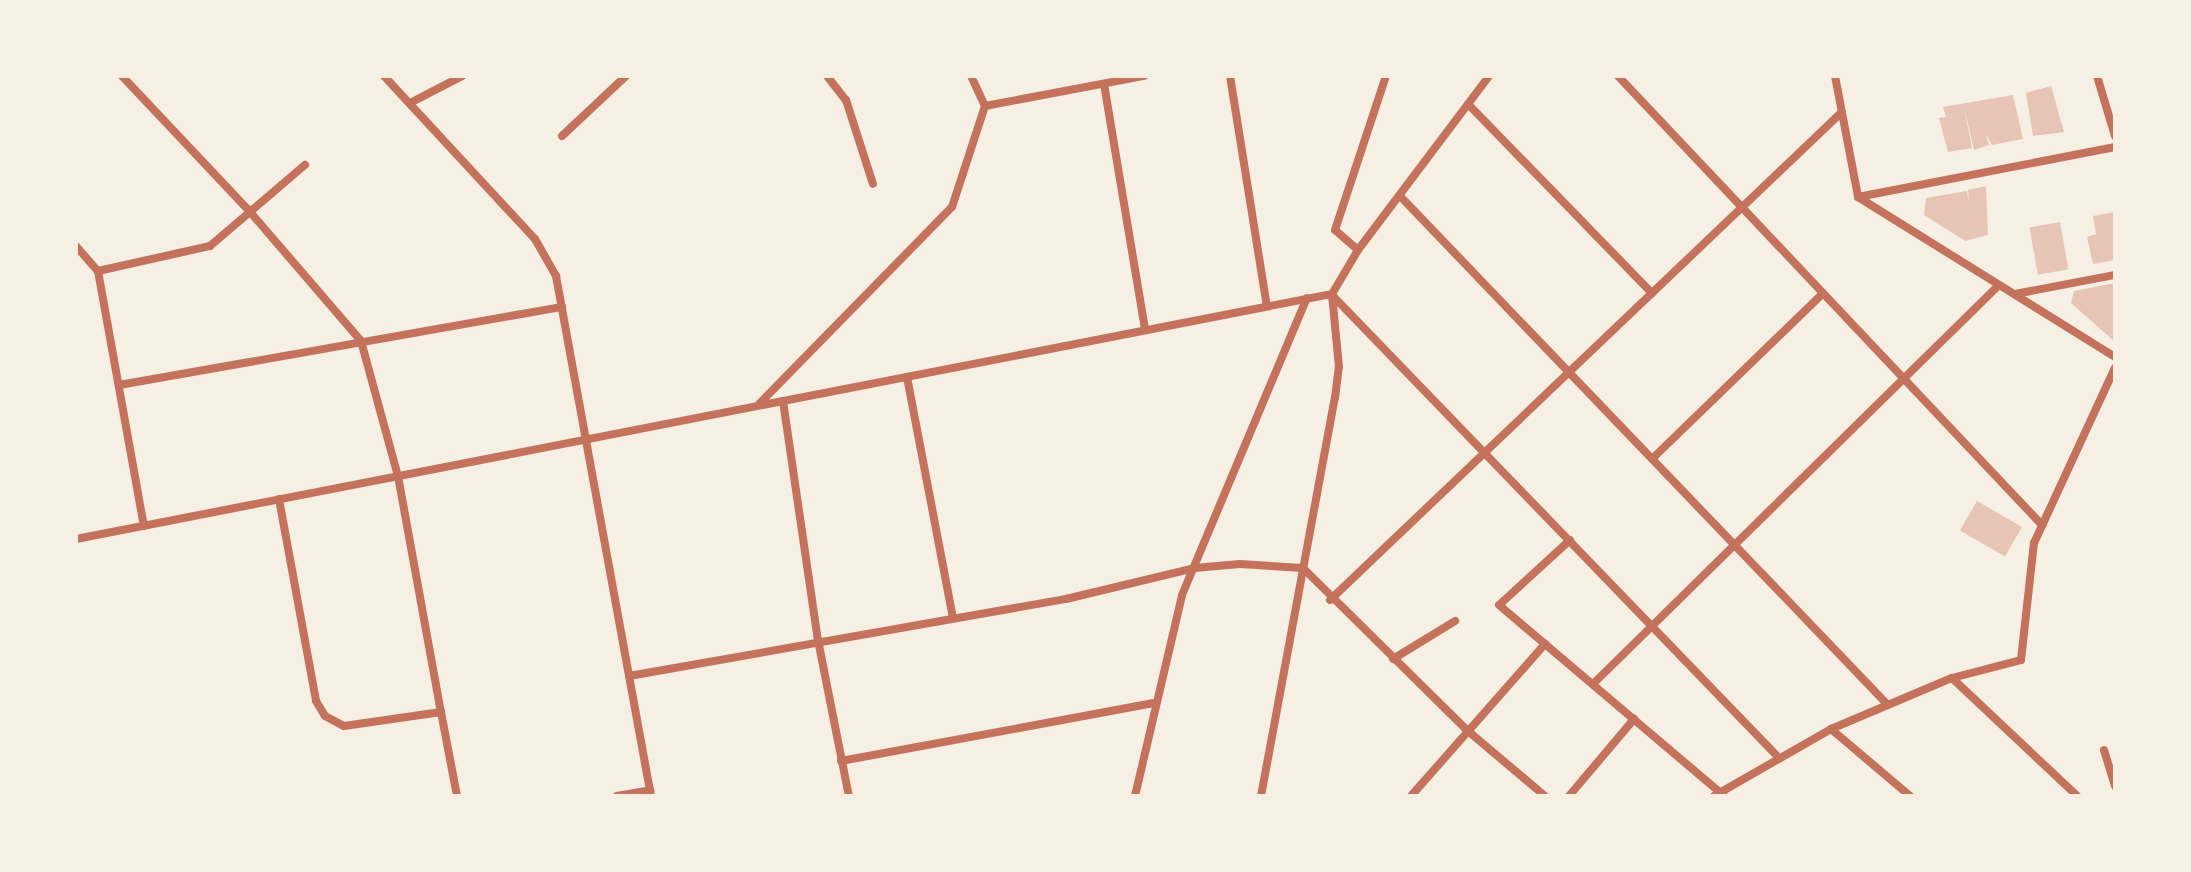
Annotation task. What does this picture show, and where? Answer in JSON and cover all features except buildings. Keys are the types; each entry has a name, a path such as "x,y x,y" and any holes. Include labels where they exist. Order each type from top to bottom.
{"street":[{"path":"122,76 251,213 361,341 398,476 457,796"},
{"path":"384,76 535,239 556,276 651,793 617,796"},
{"path":"410,103 462,76"},
{"path":"562,136 626,76"},
{"path":"827,76 846,100 873,184"},
{"path":"757,406 952,207 985,106 971,76"},
{"path":"985,106 1144,76"},
{"path":"1230,76 1267,306"},
{"path":"1358,250 1335,230 1386,76"},
{"path":"1261,796 1339,367 1332,294 1358,250 1489,76"},
{"path":"1618,76 2042,525"},
{"path":"1835,76 1858,197 2115,357"},
{"path":"2097,76 2115,136"},
{"path":"1104,84 1145,330"},
{"path":"1468,104 1652,293"},
{"path":"1330,600 1842,112"},
{"path":"1858,197 2115,147"},
{"path":"98,271 210,246 305,165"},
{"path":"1400,196 1888,705"},
{"path":"76,246 98,271 144,526"},
{"path":"2014,295 2115,275"},
{"path":"1593,684 1906,381 1999,285"},
{"path":"1653,458 1823,293"},
{"path":"76,539 1332,294"},
{"path":"1332,294 1779,758"},
{"path":"1135,796 1154,703 1182,595 1307,298"},
{"path":"119,385 562,307"},
{"path":"1570,540 1499,605 1718,794 1831,729 1952,678 2021,660 2034,543 2115,368"},
{"path":"907,377 953,619"},
{"path":"783,401 818,640 849,796"},
{"path":"279,499 316,701 325,716 344,726 441,712"},
{"path":"629,676 818,640 953,619 1195,568 1303,568 1330,600 1468,731 1545,796"},
{"path":"1393,659 1455,621"},
{"path":"1411,796 1545,644"},
{"path":"1952,678 2077,796"},
{"path":"841,761 1154,703"},
{"path":"1569,796 1634,719"},
{"path":"1831,729 1910,796"},
{"path":"2104,750 2115,786"}]}
